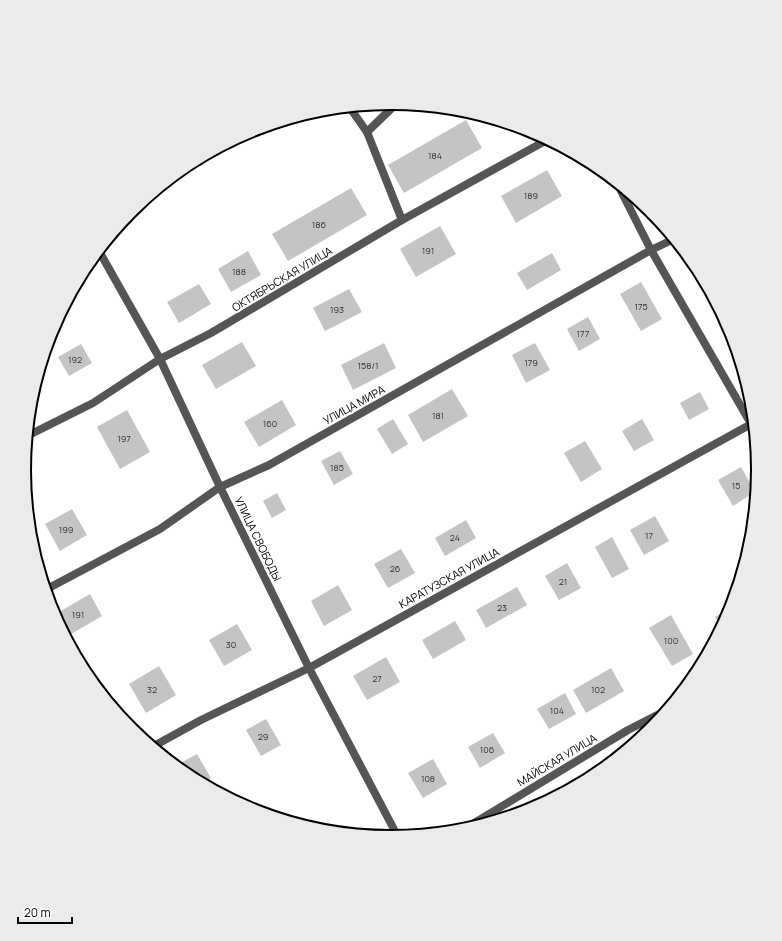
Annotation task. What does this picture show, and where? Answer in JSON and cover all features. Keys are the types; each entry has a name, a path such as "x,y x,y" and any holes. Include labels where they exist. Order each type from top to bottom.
{"street":[{"path":"367,132 390,110"},
{"path":"353,113 367,132 402,220"},
{"name":"ОКТЯБРЬСКАЯ УЛИЦА","path":"33,433 93,403 160,359 211,333 402,220 541,144"},
{"path":"624,197 651,250 746,413"},
{"name":"УЛИЦА МИРА","path":"51,588 160,529 220,487 269,464 651,250 669,241"},
{"name":"УЛИЦА СВОБОДЫ","path":"101,257 160,359 220,487 309,668 394,830"},
{"name":"КАРАТУЗСКАЯ УЛИЦА","path":"158,744 202,720 309,668 748,428"},
{"name":"МАЙСКАЯ УЛИЦА","path":"481,819 628,730 654,717"}],"building":[{"path":"466,120 482,148 404,193 388,165"},
{"path":"547,170 562,196 516,223 501,196"},
{"path":"351,188 367,215 288,261 272,234"},
{"path":"440,226 456,254 416,277 400,249"},
{"path":"248,251 261,275 231,292 218,269"},
{"path":"552,253 561,270 527,290 517,273"},
{"path":"641,282 662,319 641,331 620,294"},
{"path":"199,284 211,304 179,323 167,302"},
{"path":"349,289 362,312 325,331 313,308"},
{"path":"588,317 600,339 579,351 567,329"},
{"path":"242,342 256,366 216,389 202,365"},
{"path":"384,343 396,368 353,390 341,365"},
{"path":"535,343 550,370 526,383 512,355"},
{"path":"81,344 92,363 69,376 58,357"},
{"path":"452,389 468,416 423,442 408,415"},
{"path":"700,392 709,409 689,420 680,403"},
{"path":"282,400 296,425 259,447 244,422"},
{"path":"127,410 150,452 120,469 97,427"},
{"path":"393,419 408,444 392,454 377,429"},
{"path":"642,419 654,440 634,451 622,431"},
{"path":"585,441 602,469 581,482 564,453"},
{"path":"340,451 353,474 334,485 321,461"},
{"path":"741,467 750,484 750,495 733,506 718,480"},
{"path":"277,493 286,510 272,518 263,501"},
{"path":"72,509 87,535 60,551 45,524"},
{"path":"655,516 669,541 644,555 630,530"},
{"path":"466,520 476,538 445,556 435,538"},
{"path":"612,537 629,569 612,578 595,547"},
{"path":"401,549 415,573 388,588 374,564"},
{"path":"567,563 581,588 559,600 545,576"},
{"path":"338,585 352,610 324,626 311,601"},
{"path":"517,587 527,605 486,628 476,610"},
{"path":"90,594 102,616 70,634 60,612"},
{"path":"722,613 718,622 715,617"},
{"path":"671,615 693,654 672,666 649,628"},
{"path":"455,621 466,640 433,659 422,640"},
{"path":"237,624 252,650 224,666 209,640"},
{"path":"386,657 400,682 367,700 353,676"},
{"path":"159,666 176,695 146,713 129,684"},
{"path":"611,668 624,691 586,713 573,690"},
{"path":"565,693 576,714 549,729 537,709"},
{"path":"266,719 281,745 261,756 246,730"},
{"path":"493,733 505,753 480,768 468,747"},
{"path":"197,754 211,778 207,780 181,763"},
{"path":"433,759 447,784 423,798 408,773"}]}
